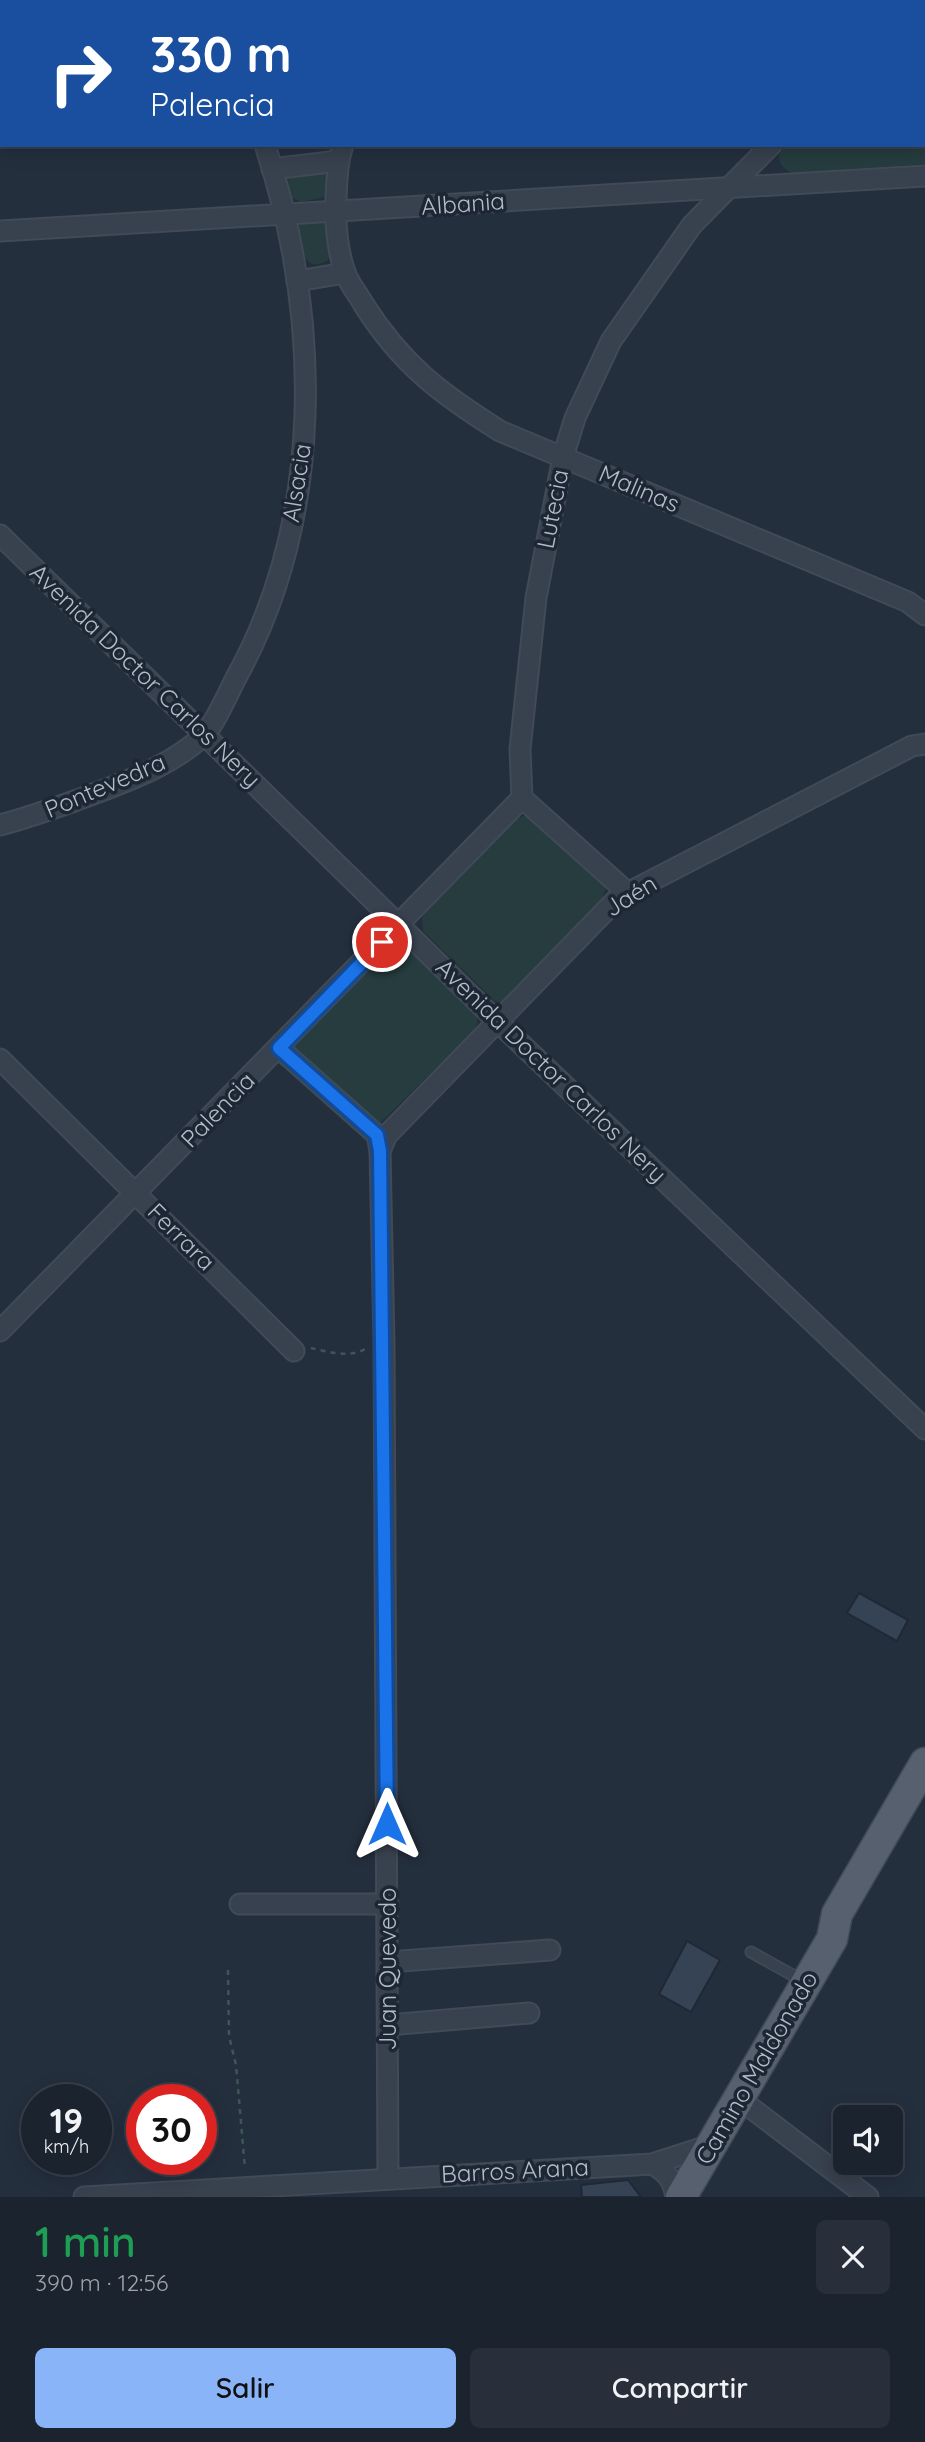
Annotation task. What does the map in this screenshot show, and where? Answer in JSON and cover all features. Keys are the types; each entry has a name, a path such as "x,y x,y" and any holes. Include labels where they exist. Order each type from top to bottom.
{"main road":[{"name":"Camino Maldonado","path":"681,2197 832,1939 837,1914 925,1763"},
{"name":"Camino Maldonado","path":"832,1939 853,1924 925,1801"}],"street":[{"name":"Alsacia","path":"205,735 246,660 276,587 295,510 305,429 302,307 279,186 266,147"},
{"name":"Lutecia","path":"522,797 520,749 534,611 563,457 575,418 611,341 692,225 769,147"},
{"path":"272,169 308,164 340,153 336,212"},
{"name":"Albania","path":"0,231 925,176"},
{"name":"Malinas","path":"336,212 345,273 380,331 409,365 454,401 500,431 917,603 925,615"},
{"path":"297,281 345,273"},
{"name":"Avenida Doctor Carlos Nery","path":"0,535 498,1021 925,1429"},
{"name":"Jaén","path":"380,1151 387,1135 604,910 628,892 918,745 925,729"},
{"name":"Pontevedra","path":"0,825 33,816 144,774 205,735"},
{"path":"522,797 628,892"},
{"name":"Palencia","path":"0,1331 522,797"},
{"name":"Juan Quevedo","path":"279,1048 377,1135 380,1151 384,1343 388,2179"},
{"name":"Ferrara","path":"0,1059 294,1351"},
{"path":"240,1904 388,1904"},
{"path":"388,1962 550,1950"},
{"path":"388,2025 529,2013"},
{"path":"738,2098 868,2197"},
{"name":"Barros Arana","path":"84,2197 652,2164 711,2146"},
{"path":"652,2164 668,2175 673,2182 676,2197"}],"lane":[{"path":"751,1952 806,1983"}],"path":[{"path":"294,1351 306,1347 329,1353 359,1353 373,1344 384,1343"},
{"path":"228,1970 229,2036 236,2065 246,2187"}],"green space":[{"path":"782,147 925,147 925,164 794,173 782,166 779,159"},
{"path":"323,172 328,178 325,197 301,202 292,198 288,185 290,177"},
{"path":"318,219 327,225 331,251 328,260 313,264 304,256 299,226 303,221"},
{"path":"532,817 602,879 606,887 602,900 510,1000 504,1003 495,1001 423,931 422,917 454,880 515,819"},
{"path":"400,940 477,1014 477,1025 377,1126 293,1050 294,1044 395,941"}],"building":[{"path":"859,1593 908,1620 897,1641 847,1613"},
{"path":"687,1941 720,1960 691,2012 659,1994"},
{"path":"628,2180 641,2197 582,2197 581,2185"}],"route":[{"path":"382,942 279,1048 377,1135 380,1151 387,1824"}]}
